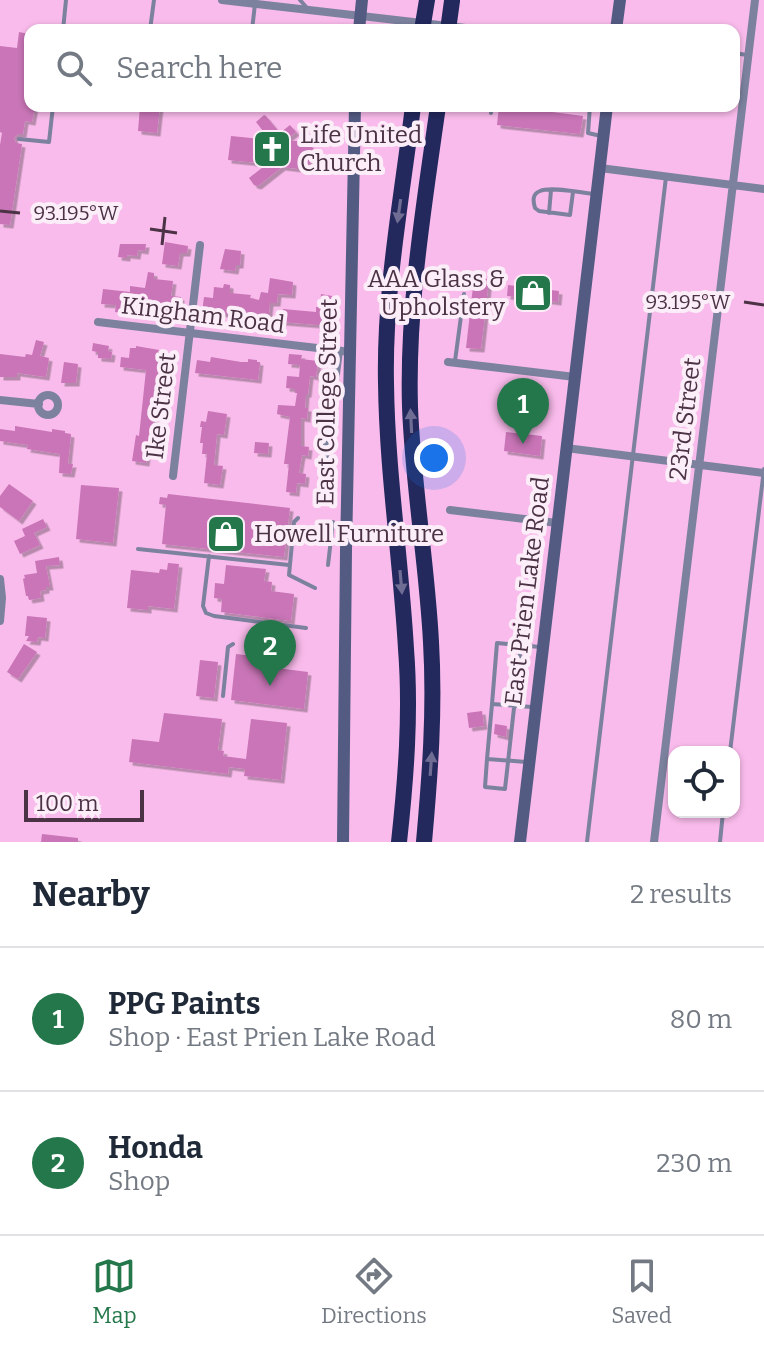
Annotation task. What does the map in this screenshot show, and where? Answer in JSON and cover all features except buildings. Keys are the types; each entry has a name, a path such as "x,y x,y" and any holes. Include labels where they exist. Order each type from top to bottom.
{"highway":[{"path":"423,24 427,0"},
{"path":"449,24 452,0"},
{"path":"399,842 406,782 408,710 406,637 387,428 386,350 394,242 412,112"},
{"path":"424,842 431,756 432,671 428,600 413,461 411,336 417,263 437,112"}],"street":[{"path":"222,0 274,3 430,24"},
{"path":"359,24 362,0"},
{"path":"617,24 620,0"},
{"name":"23rd Street","path":"654,842 755,0"},
{"name":"East College Street","path":"343,842 345,352 355,112"},
{"name":"East Prien Lake Road","path":"520,842 607,112"},
{"path":"600,168 764,189"},
{"name":"Ike Street","path":"173,476 200,245"},
{"name":"Kingham Road","path":"98,322 345,352"},
{"path":"327,481 323,473 345,352"},
{"path":"451,363 575,377"},
{"path":"0,400 39,404"},
{"path":"566,448 764,472"},
{"path":"450,510 557,523"},
{"path":"0,579 0,621"}],"lane":[{"path":"64,24 66,0"},
{"path":"151,24 154,0"},
{"path":"300,0 309,10"},
{"path":"253,24 255,4"},
{"path":"740,54 748,55"},
{"path":"19,139 49,142 52,112"},
{"path":"590,112 588,133 604,137"},
{"path":"587,842 666,176"},
{"path":"573,192 570,215 539,211 533,203 537,192 551,190 573,192 597,195"},
{"path":"549,213 551,190"},
{"path":"451,363 464,294"},
{"path":"731,746 764,472"},
{"path":"298,518 294,522 289,575 315,588"},
{"path":"328,565 333,522"},
{"path":"138,549 289,565"},
{"path":"209,556 203,606 206,613 306,628"},
{"path":"521,645 505,789 485,787 497,643 521,645 543,647"},
{"path":"223,696 228,647 233,644"},
{"path":"492,704 536,707"},
{"path":"487,759 529,762"},
{"path":"720,842 722,818"}],"place":[{"name":"Life United Church","path":"272,149"},
{"name":"AAA Glass & Upholstery","path":"533,293"},
{"name":"PPG Paints","path":"523,444"},
{"name":"Howell Furniture","path":"226,534"},
{"name":"Honda","path":"270,686"}]}
